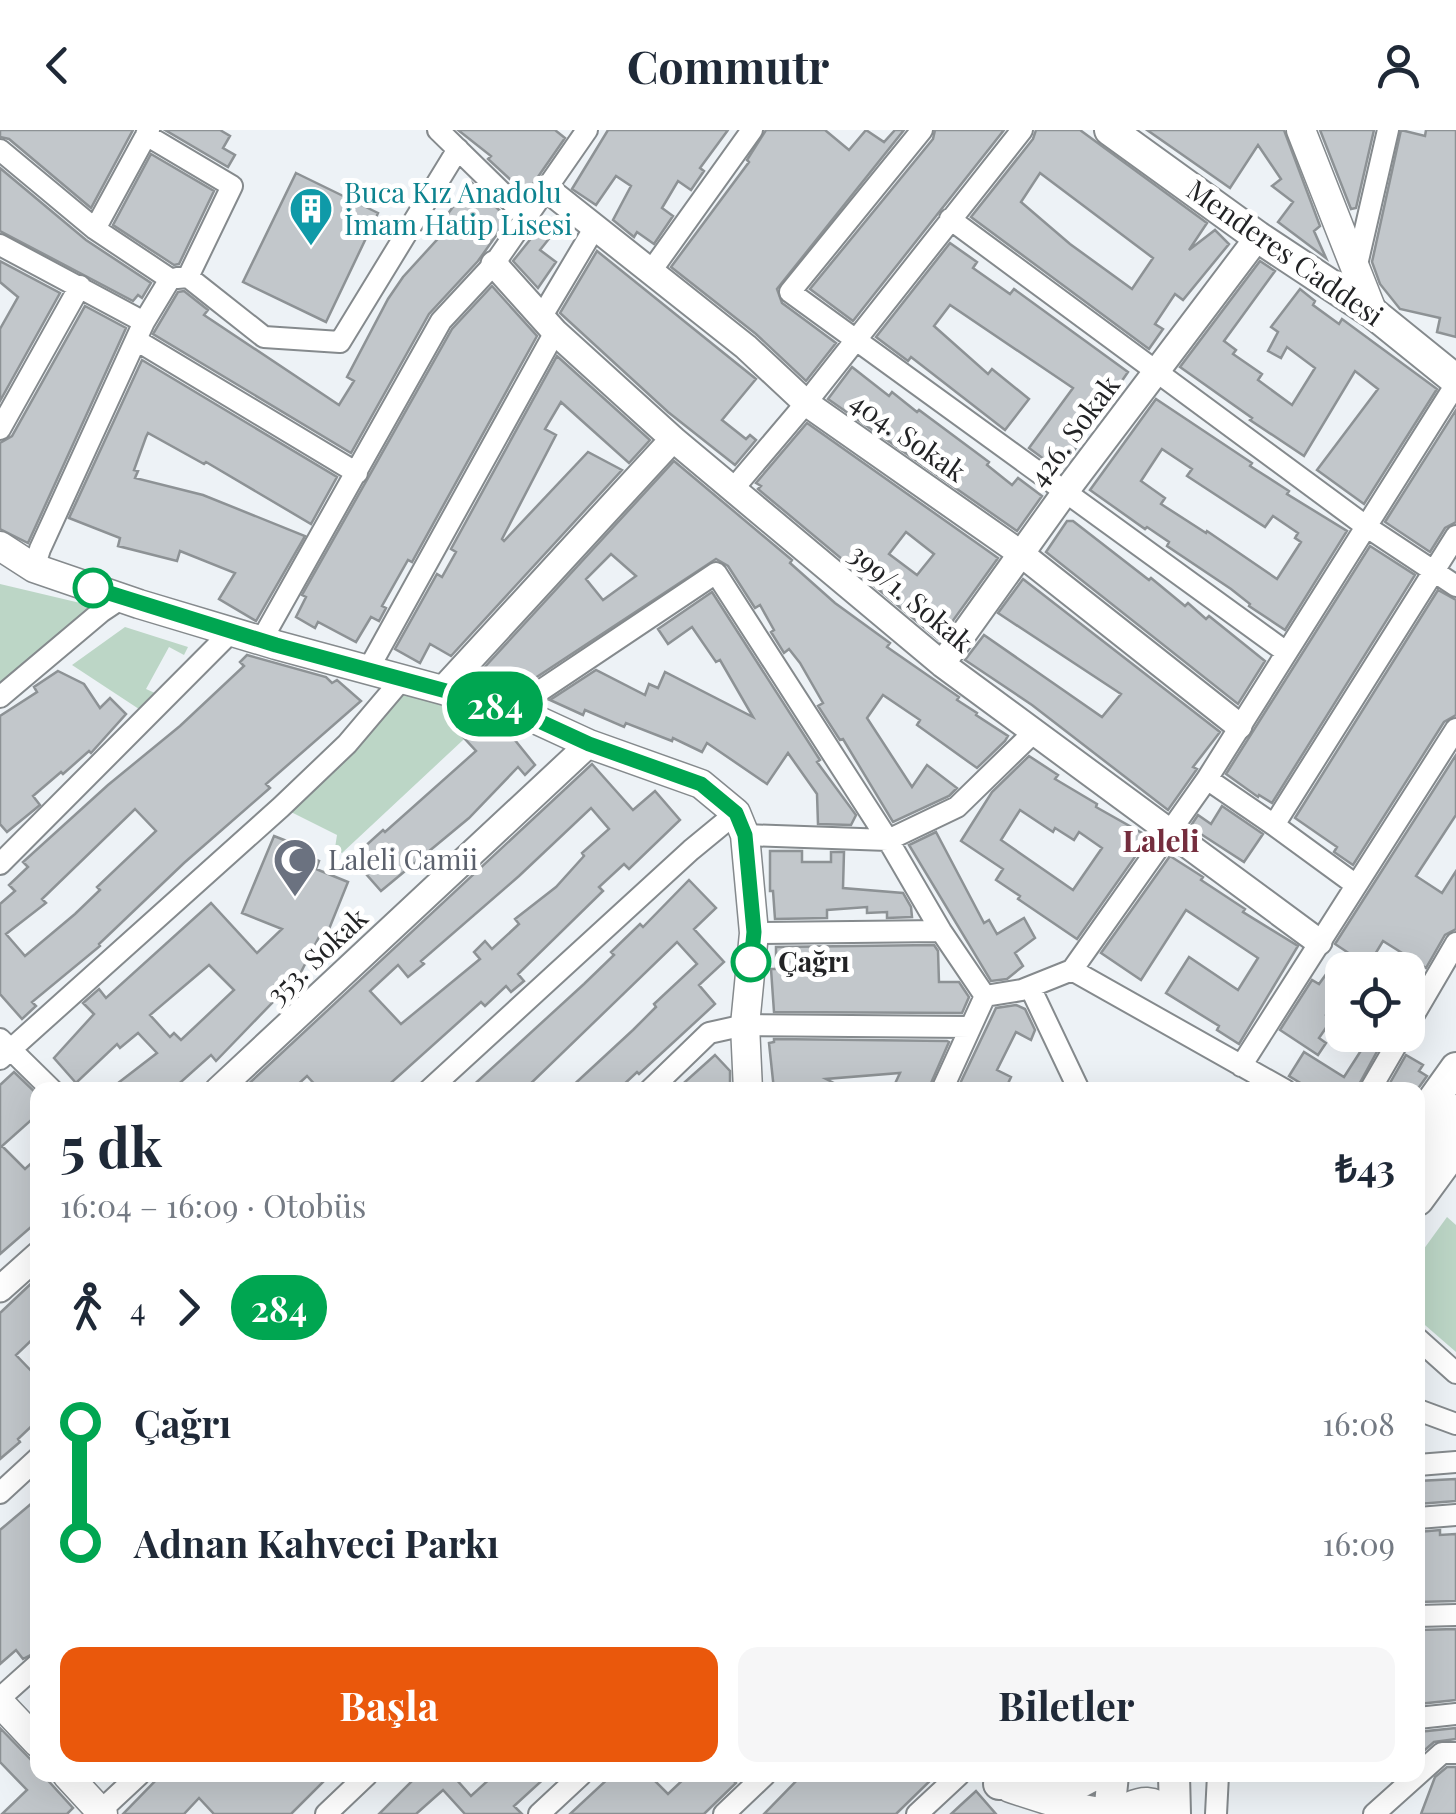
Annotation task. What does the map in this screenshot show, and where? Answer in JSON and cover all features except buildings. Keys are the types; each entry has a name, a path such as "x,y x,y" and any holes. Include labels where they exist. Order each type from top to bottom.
{"main road":[{"name":"Menderes Caddesi","path":"1110,130 1258,237 1373,313 1456,382"},
{"path":"1301,130 1373,313"},
{"path":"0,546 34,568 122,598 261,641 513,709 589,744 701,784 741,824 754,932 744,1024 748,1082"},
{"path":"0,567 34,568"},
{"path":"1425,1111 1456,1068"},
{"path":"1425,1152 1456,1110"},
{"path":"1425,1190 1456,1148"},
{"path":"0,1700 30,1734"},
{"path":"73,1782 100,1813"},
{"path":"997,1782 1021,1814"},
{"path":"1000,1782 1053,1802 1109,1814 1134,1802 1149,1802 1174,1814 1174,1782"},
{"path":"1036,1782 1081,1782"},
{"path":"1109,1814 1112,1782"}],"street":[{"path":"438,130 527,217"},
{"path":"261,641 441,321 494,264 586,130"},
{"path":"651,271 752,130"},
{"path":"922,130 790,292 1286,652"},
{"path":"734,489 1022,130"},
{"path":"1356,269 1388,130"},
{"path":"34,568 140,331 179,278 232,186 147,132 95,229"},
{"path":"0,150 95,229 179,278 264,337 340,342 458,149"},
{"name":"404. Sokak","path":"548,190 746,347 806,403 1020,552 1239,726"},
{"path":"950,219 1155,373 1456,586"},
{"path":"369,668 549,324 595,227"},
{"name":"426. Sokak","path":"942,664 1020,552 1258,237"},
{"path":"0,245 80,286 140,331 357,472"},
{"name":"399/1. Sokak","path":"494,264 549,324 673,438 942,664 1320,942"},
{"path":"0,429 80,286"},
{"path":"985,996 1030,986 1072,970 1207,779 1456,382"},
{"path":"444,690 673,438"},
{"path":"1274,825 1456,536"},
{"path":"513,709 716,573 985,996"},
{"path":"0,697 122,598"},
{"path":"1,861 230,632"},
{"path":"42,1082 3,1049 281,807 347,744 403,678"},
{"path":"1241,1066 1456,728"},
{"path":"438,1082 676,863 741,824 888,840 956,807 1033,733"},
{"name":"353. Sokak","path":"227,1082 589,744"},
{"path":"1207,779 1356,885"},
{"path":"754,932 941,931"},
{"path":"1425,997 1456,943"},
{"path":"1072,970 1270,1082"},
{"path":"1030,986 1075,1082"},
{"path":"945,1082 985,996"},
{"path":"658,1082 708,1033 744,1024 969,1028"},
{"path":"1375,1082 1392,1052"},
{"path":"0,1289 30,1262"},
{"path":"1425,1345 1456,1374"},
{"path":"1425,1413 1456,1424"},
{"path":"1425,1464 1456,1462"},
{"path":"0,1493 30,1465"},
{"path":"1425,1517 1456,1515"},
{"path":"1425,1616 1456,1615"},
{"path":"0,1700 30,1672"},
{"path":"1425,1717 1456,1714"},
{"path":"1425,1769 1442,1754 1456,1752"},
{"path":"100,1813 132,1782"},
{"path":"326,1814 360,1782"},
{"path":"539,1814 573,1782"},
{"path":"724,1814 758,1782"},
{"path":"917,1814 951,1782"},
{"path":"1216,1814 1218,1782"},
{"path":"1374,1814 1410,1782"}],"green space":[{"path":"0,584 93,606 0,682"},
{"path":"125,627 188,647 184,655 169,647 146,689 166,698 148,715 72,665"},
{"path":"404,690 492,713 342,853 335,848 337,835 281,807"},
{"path":"1447,1217 1456,1225 1456,1352 1425,1325 1425,1247"}],"bus line":[{"name":"284","path":"93,588 276,645 513,709 589,744 701,784 736,813 745,835 754,932 751,962"}],"place":[{"name":"Buca Kız Anadolu İmam Hatip Lisesi","path":"311,247"},
{"name":"Laleli Camii","path":"295,898"},
{"name":"Çağrı","path":"751,962"}],"district":[{"name":"Laleli","path":"1161,842"}]}
